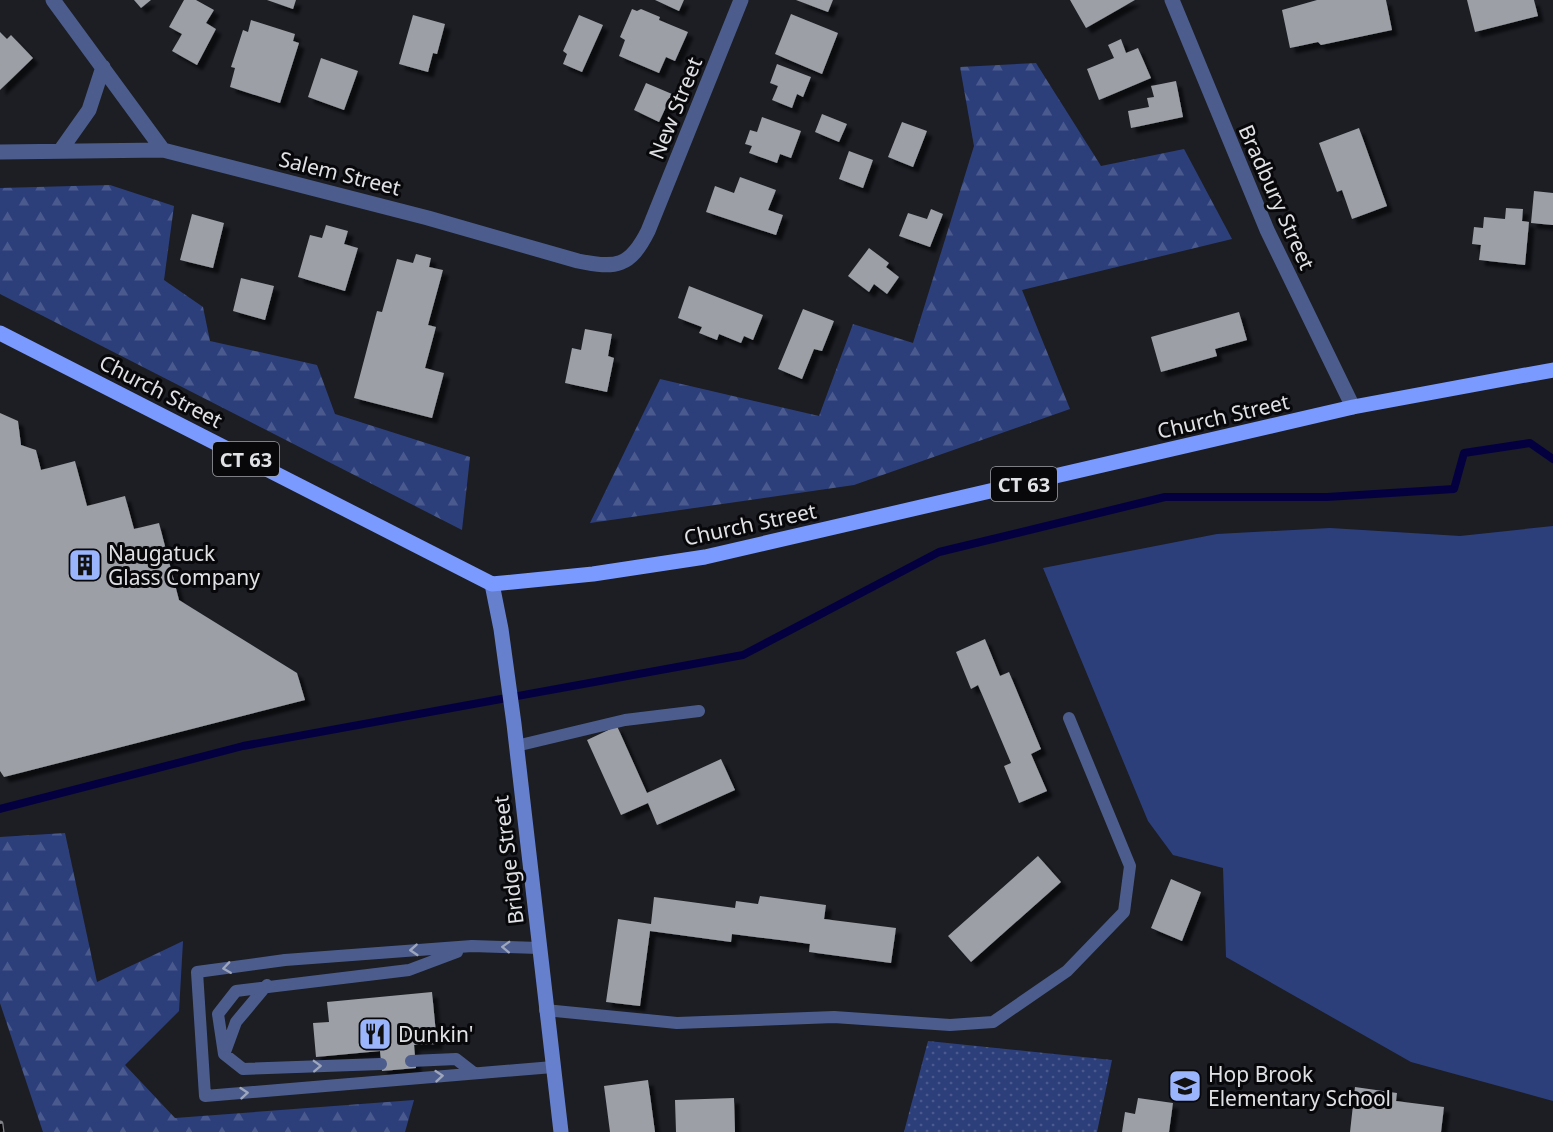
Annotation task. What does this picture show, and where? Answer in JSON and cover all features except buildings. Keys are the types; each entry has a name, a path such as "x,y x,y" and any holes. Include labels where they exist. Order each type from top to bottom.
{"main road":[{"name":"Church Street","path":"0,333 492,584 593,574 705,557 1353,407 1553,370"},
{"name":"Bridge Street","path":"492,584 507,663 545,1010 561,1132"}],"street":[{"path":"53,0 163,150"},
{"name":"New Street","path":"648,231 741,0"},
{"name":"Bradbury Street","path":"1172,0 1266,230 1353,407"},
{"path":"60,151 89,110 103,67"},
{"name":"Salem Street","path":"0,152 163,150 603,267 623,263 638,250 648,231"}],"lane":[{"path":"516,746 625,720 699,711"},
{"path":"545,1010 677,1023 834,1017 950,1025 993,1022 1067,971 1124,912 1130,866 1069,718"},
{"path":"539,948 472,946 285,960 197,972 205,1096 553,1067"},
{"path":"381,1064 243,1069 224,1054 218,1014 236,991 267,985 409,970 472,946"},
{"path":"224,1054 236,1022 267,985"},
{"path":"411,1061 456,1059 474,1073"}],"green space":[{"path":"1036,63 1101,166 1184,149 1232,239 1022,290 1070,409 854,485 590,523 660,379 819,416 853,324 913,343 974,146 960,67"},
{"path":"110,185 174,206 164,280 203,307 210,341 317,365 335,414 470,457 462,530 0,294 0,188"},
{"path":"1553,526 1553,1101 1411,1062 1226,957 1223,868 1173,855 1148,821 1043,568 1217,534 1330,528 1460,536"},
{"path":"65,833 97,982 183,941 179,1011 125,1065 175,1118 414,1100 405,1132 43,1132 0,1003 0,837"},
{"path":"928,1041 1112,1060 1097,1132 904,1132"}],"waterway":[{"path":"0,809 243,746 743,655 939,552 1165,497 1327,497 1454,489 1464,453 1530,443 1553,459"}],"railway":[{"path":"0,1124 1,1132"}],"place":[{"name":"Naugatuck Glass Company","path":"85,565"},
{"name":"Dunkin'","path":"375,1034"},
{"name":"Hop Brook Elementary School","path":"1185,1086"}]}
